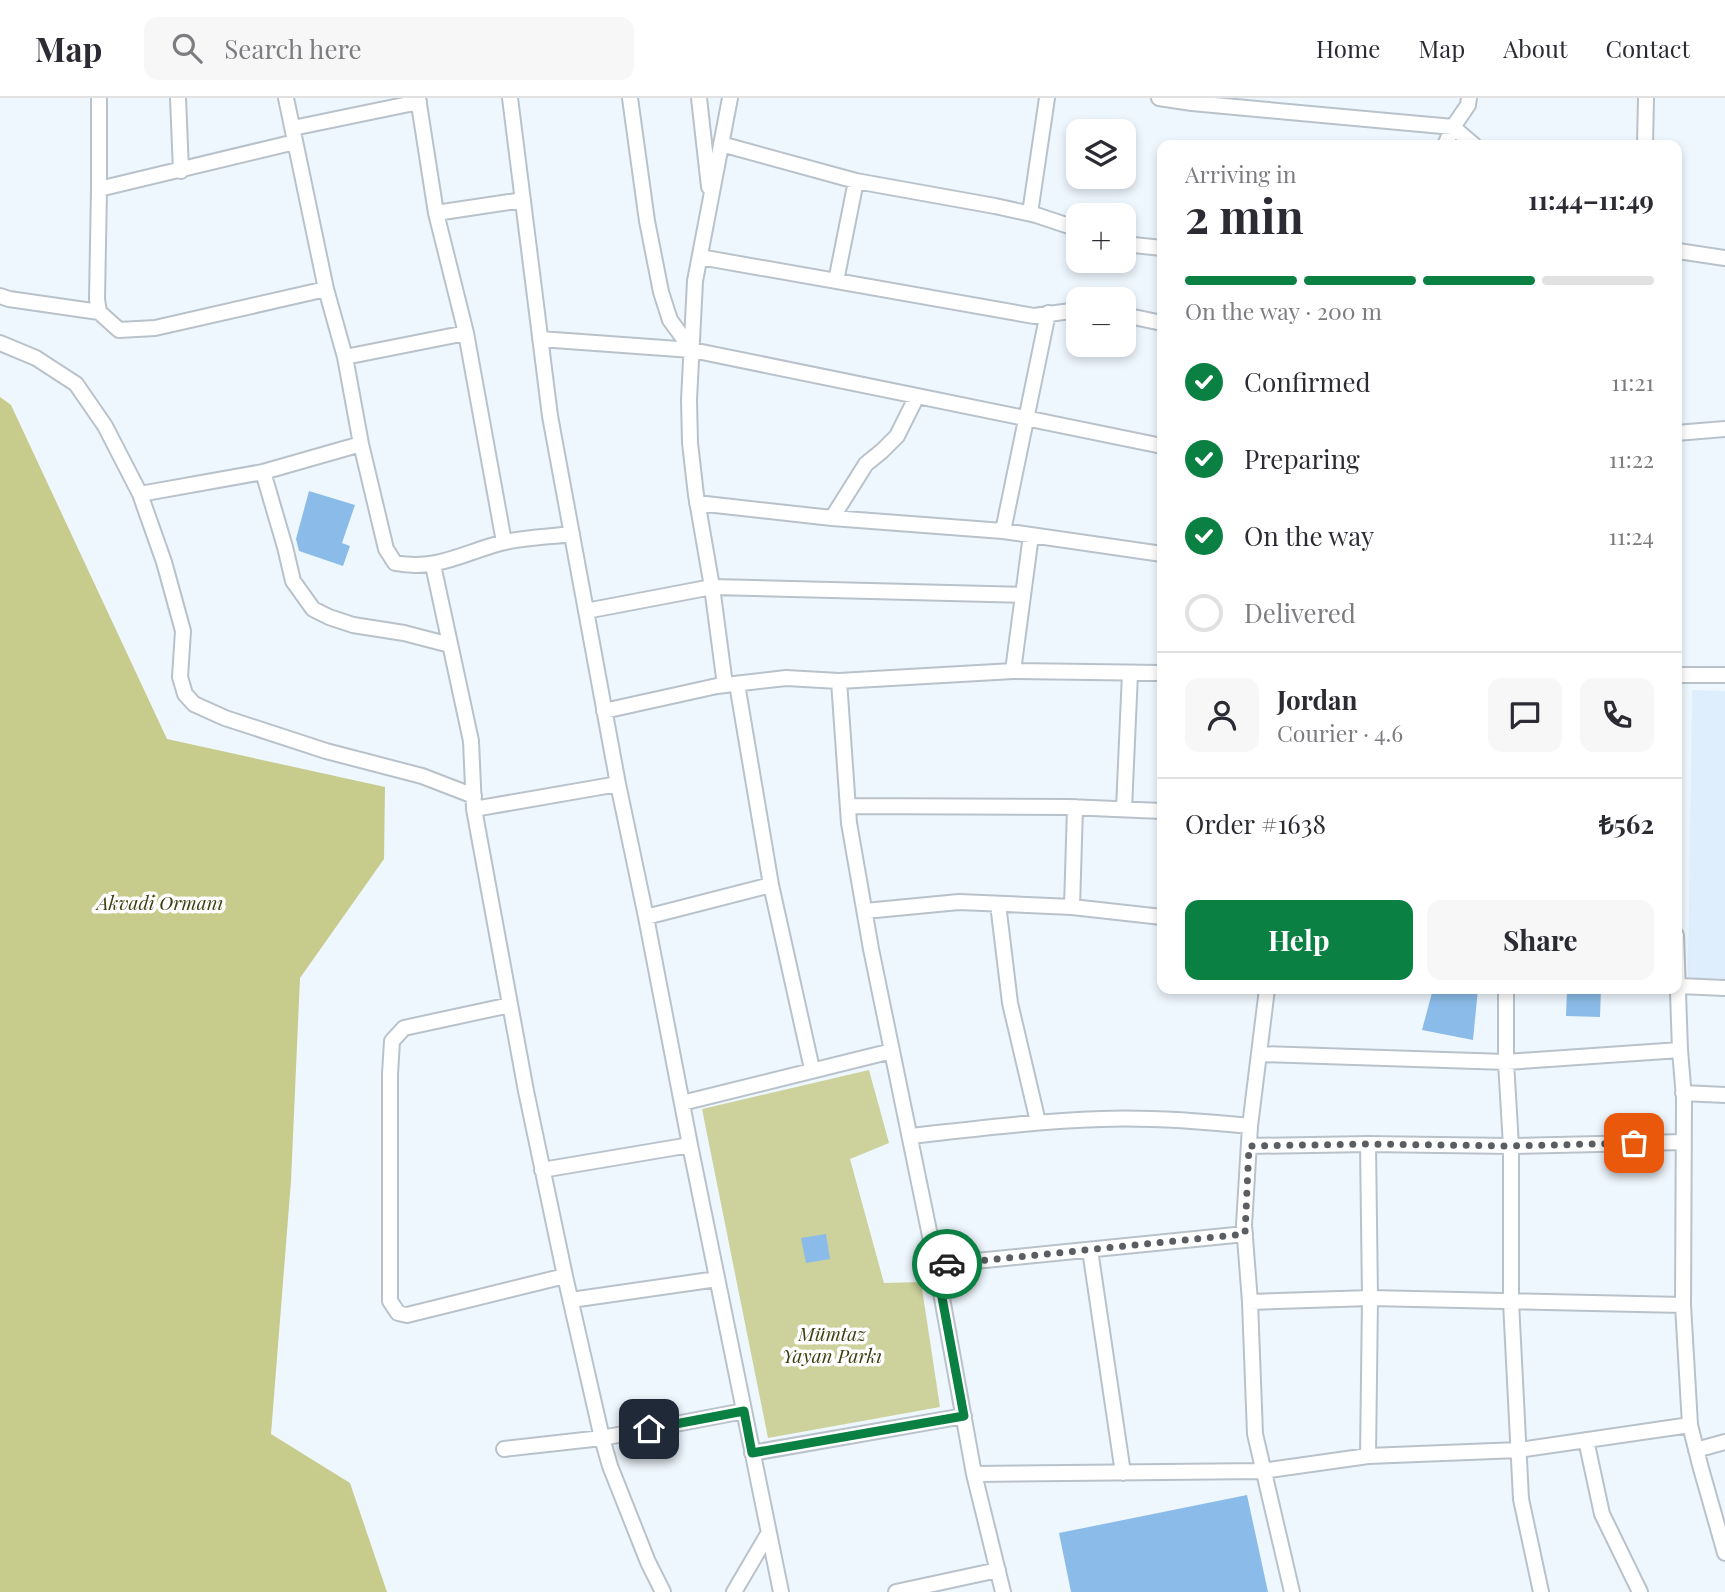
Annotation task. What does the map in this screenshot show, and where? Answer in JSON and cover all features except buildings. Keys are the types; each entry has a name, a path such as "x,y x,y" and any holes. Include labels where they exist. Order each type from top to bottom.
{"street":[{"path":"99,98 99,312"},
{"path":"178,98 180,170"},
{"path":"286,98 326,289 345,357 361,444 386,549 395,563 410,566 433,565 504,542 572,534"},
{"path":"510,98 550,415 618,784 781,1592"},
{"path":"630,98 647,220 661,292 670,320 692,350"},
{"path":"699,98 710,201"},
{"path":"730,98 695,281 689,400 690,443 697,503 712,587 771,885 812,1069"},
{"path":"1030,214 1047,98"},
{"path":"1159,98 1453,127 1468,140"},
{"path":"1447,140 1468,105 1469,98"},
{"path":"1645,140 1646,98"},
{"path":"99,189 180,170 419,100 436,213 466,333 504,542"},
{"path":"721,144 856,181 1030,214 1066,225"},
{"path":"836,281 856,181"},
{"path":"436,213 523,200"},
{"path":"1136,245 1157,247"},
{"path":"1682,251 1725,258"},
{"path":"700,257 1034,316 1066,311"},
{"path":"0,296 99,312 119,330 130,330 155,328 326,289"},
{"path":"1003,531 1048,313"},
{"path":"1136,318 1157,322"},
{"path":"345,357 466,333"},
{"path":"540,338 692,350 1157,445"},
{"path":"0,343 36,359 76,384 105,426 140,494 164,562 183,631 180,677 185,694 194,704 225,718 326,751 422,776 474,802 618,784"},
{"path":"832,518 866,464 897,436 917,397"},
{"path":"1682,433 1725,429"},
{"path":"140,494 263,472 361,444"},
{"path":"263,472 293,582 313,609 354,625 404,633 450,645"},
{"path":"697,503 832,518 1003,531 1157,553"},
{"path":"1013,671 1031,535"},
{"path":"433,565 471,741 474,802 510,1005 565,1276 610,1466 648,1562 663,1592"},
{"path":"586,611 712,587 1023,595"},
{"path":"604,711 731,684 786,678 839,681 1013,671 1157,673"},
{"path":"1124,809 1130,673"},
{"path":"1682,675 1725,675"},
{"path":"839,681 849,824 864,911 936,1265 974,1474 1003,1592"},
{"path":"848,806 1075,807 1157,811"},
{"path":"1072,907 1075,807"},
{"path":"646,917 771,885"},
{"path":"864,911 959,902 1072,907 1157,916"},
{"path":"998,904 1010,1003 1038,1122"},
{"path":"1682,986 1725,988"},
{"path":"1266,994 1250,1126 1245,1234 1255,1434 1292,1592"},
{"path":"1506,994 1506,1062 1511,1146 1511,1302 1521,1499 1541,1592"},
{"path":"1679,994 1683,1093 1682,1305 1690,1425 1725,1553"},
{"path":"510,1005 404,1028 392,1041 390,1301 398,1313 407,1315 565,1276"},
{"path":"1259,1054 1506,1062 1680,1050"},
{"path":"682,1102 892,1051"},
{"path":"1683,1093 1725,1095"},
{"path":"910,1136 1038,1122 1104,1119 1180,1119 1250,1126"},
{"path":"1249,1146 1511,1146 1683,1142"},
{"path":"1368,1144 1368,1456"},
{"path":"542,1170 690,1146"},
{"path":"936,1265 1245,1234"},
{"path":"1090,1250 1123,1473"},
{"path":"571,1300 717,1279"},
{"path":"1250,1302 1370,1298 1682,1305"},
{"path":"504,1449 602,1438 744,1411"},
{"path":"752,1453 964,1416"},
{"path":"974,1474 1262,1471 1368,1456 1519,1450 1690,1425"},
{"path":"1586,1440 1602,1514 1640,1592"},
{"path":"1696,1450 1725,1442"},
{"path":"734,1592 768,1534"},
{"path":"895,1592 998,1570"}],"shaded area":[{"path":"1692,690 1725,691 1725,981 1688,980"}],"green space":[{"name":"Akvadi Ormanı","path":"0,397 11,405 167,739 385,787 384,859 300,978 291,1181 271,1434 350,1483 387,1592 0,1592"},
{"name":"Mümtaz Yayan Parkı","path":"869,1070 889,1143 850,1159 884,1283 921,1282 940,1407 768,1438 702,1109"}],"way so far":[{"path":"947,1264 1245,1234 1249,1146 1634,1143"}],"route":[{"path":"649,1429 744,1411 752,1453 964,1416 936,1265 947,1264"}]}
